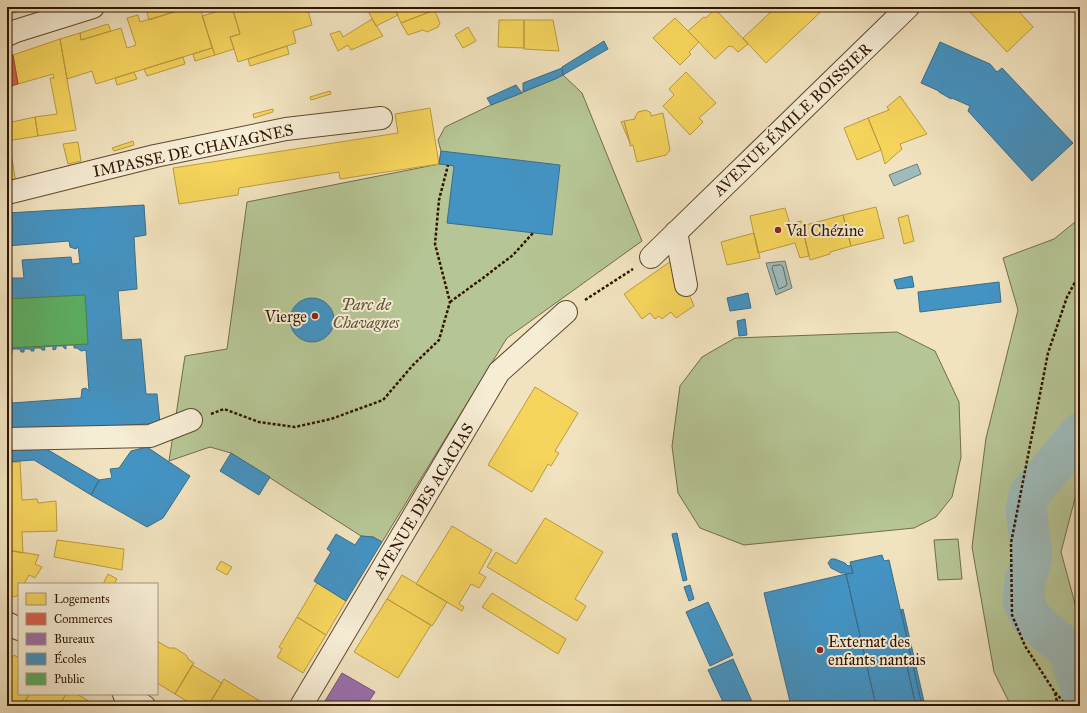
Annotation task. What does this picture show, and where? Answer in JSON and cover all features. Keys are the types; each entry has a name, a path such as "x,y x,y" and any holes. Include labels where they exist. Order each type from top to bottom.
{"street":[{"path":"7,36 16,31 93,7"},
{"name":"AVENUE ÉMILE BOISSIER","path":"651,257 908,7"},
{"name":"IMPASSE DE CHAVAGNES","path":"7,193 154,156 286,129 381,118"},
{"path":"676,232 686,285"},
{"name":"AVENUE DES ACACIAS","path":"300,706 499,372 566,312"},
{"path":"7,440 150,436 191,420"},
{"path":"7,623 18,628"},
{"path":"126,695 144,706"}],"path":[{"path":"191,420 224,409 259,422 295,427 331,419 383,400 413,365 439,340 450,302 435,244 439,200 448,165"},
{"path":"450,302 513,255 533,233"},
{"path":"566,312 651,257"},
{"path":"1067,706 1054,691 1025,646 1012,615 1011,543 1048,353 1067,297 1080,273"},
{"path":"1054,691 1058,706"}],"green space":[{"name":"Parc de Chavagnes","path":"563,75 582,93 642,241 507,338 382,542 373,537 361,536 231,453 210,447 169,461 185,356 227,349 247,202 439,164 441,151 438,140 445,127 491,105"},
{"path":"1080,218 1080,479 1061,552 1080,622 1080,706 1011,706 994,672 972,547 986,438 1018,310 1003,258 1054,239"},
{"path":"897,332 935,351 959,402 961,457 952,497 936,517 914,528 744,545 700,528 678,493 672,446 680,386 702,357 735,338"},
{"path":"958,539 962,579 938,580 934,540"}],"water":[{"path":"917,164 921,174 894,186 889,175"},
{"path":"785,261 792,288 776,295 766,263"}],"building: Logements":[{"path":"7,7 34,7 7,15"},
{"path":"164,7 190,7 149,20 147,12"},
{"path":"190,7 200,7 212,48 96,84 92,71 67,79 60,39 80,33 81,40 121,28 127,48 136,45 127,18 138,15 140,22"},
{"path":"232,7 243,7 245,12 260,7 307,7 312,25 293,31 296,43 238,62 230,37 240,34"},
{"path":"232,7 240,34 230,37 234,49 215,55 202,16"},
{"path":"243,7 260,7 245,12"},
{"path":"377,7 394,7 398,15 376,26 369,13"},
{"path":"394,7 432,7 433,10 401,23"},
{"path":"774,7 826,7 766,63 743,38 772,11 771,9"},
{"path":"975,7 1015,7 1033,27 1007,52 970,12"},
{"path":"434,9 440,23 438,27 427,32 423,30 408,35 401,23"},
{"path":"715,9 748,44 738,52 732,46 729,46 715,59 688,31 704,17 706,18"},
{"path":"675,18 699,42 689,52 691,54 680,65 653,38"},
{"path":"372,19 383,36 351,50 348,45 338,51 330,34 340,31 343,37"},
{"path":"499,20 524,20 524,48 498,47"},
{"path":"524,20 553,20 559,51 524,49"},
{"path":"108,24 111,31 81,40 80,33"},
{"path":"468,27 476,41 463,48 455,35"},
{"path":"60,39 76,130 38,136 35,117 57,114 50,78 54,78 53,74 18,84 13,55"},
{"path":"287,46 289,54 250,66 248,59"},
{"path":"212,48 215,55 195,61 193,54"},
{"path":"183,57 185,64 147,76 144,69"},
{"path":"134,72 137,79 117,85 115,78"},
{"path":"686,72 716,103 699,118 703,122 690,135 663,106 674,95 669,89"},
{"path":"330,91 331,94 311,100 310,97"},
{"path":"900,96 927,134 900,144 902,149 885,164 868,118 889,110 887,107"},
{"path":"430,108 439,164 340,179 339,172 239,188 238,195 179,204 173,168 398,133 395,114"},
{"path":"273,109 273,112 254,118 253,114"},
{"path":"646,110 651,113 651,116 663,113 670,150 666,155 637,162 633,145 630,146 624,121 635,119 638,112"},
{"path":"35,117 38,136 7,141 7,123"},
{"path":"868,118 881,150 857,160 844,128"},
{"path":"624,121 630,143 621,122"},
{"path":"7,141 9,141 16,183 7,185"},
{"path":"133,141 134,145 114,151 112,148"},
{"path":"78,142 81,161 68,164 63,144"},
{"path":"876,207 884,238 851,246 843,215"},
{"name":"Val Chézine","path":"785,208 790,224 801,221 809,256 800,258 795,243 758,253 750,216"},
{"path":"843,215 851,246 810,260 802,226"},
{"path":"908,215 914,241 904,244 898,218"},
{"path":"754,233 760,258 727,265 721,242"},
{"path":"671,261 680,272 694,306 676,318 671,312 662,319 659,316 655,319 650,313 642,319 624,294"},
{"path":"535,387 578,413 555,451 559,453 551,466 548,464 532,492 488,465"},
{"path":"7,462 20,462 22,500 37,499 38,503 56,501 57,531 22,532 23,553 7,550"},
{"path":"545,518 603,552 575,599 586,606 577,621 487,567 496,552 516,564"},
{"path":"452,526 492,550 479,573 486,577 479,588 471,584 459,604 464,607 462,611 416,584"},
{"path":"57,540 124,549 122,570 54,557"},
{"path":"7,550 39,555 35,564 42,567 35,578 29,575 25,583 18,583 18,595 14,597 7,592"},
{"path":"221,561 232,567 227,575 216,569"},
{"path":"108,574 117,579 115,583 104,583"},
{"path":"402,575 447,602 432,626 387,599"},
{"path":"317,583 346,601 326,635 297,617"},
{"path":"492,593 566,639 558,654 482,607"},
{"path":"387,599 431,625 398,678 354,652"},
{"path":"297,617 326,635 303,673 277,657 282,649 279,647"},
{"path":"158,642 169,648 175,648 186,655 189,660 194,663 175,694 158,684"},
{"path":"14,655 18,657 18,695 28,695 22,706 7,706 7,663"},
{"path":"192,665 222,683 208,706 195,706 175,694"},
{"path":"224,679 268,706 208,706"},
{"path":"28,695 65,695 59,706 36,706 26,700"},
{"path":"65,695 79,695 97,706 59,706"}],"building: Commerces":[{"path":"13,55 18,84 8,87 7,89 7,56"}],"building: Bureaux":[{"path":"342,673 375,692 366,706 322,706"}],"building: Écoles":[{"path":"604,41 608,49 563,75 562,67"},
{"path":"940,42 990,64 997,72 1002,68 1073,143 1032,181 968,111 970,106 952,98 951,99 939,91 921,83"},
{"path":"562,68 563,75 523,92 523,83"},
{"path":"516,85 522,93 491,105 487,98"},
{"path":"441,151 560,165 552,235 447,223 454,166 439,164"},
{"path":"144,205 146,235 134,237 137,289 118,291 122,340 141,339 146,394 157,394 160,423 7,433 7,278 24,278 22,260 71,257 72,264 80,263 78,246 76,249 70,247 69,241 7,246 7,213","holes":["66,345 74,345 74,348 81,351 86,350 89,391 86,388 82,389 81,398 12,403 9,353 12,353 12,349 20,349 21,352 24,352 24,349 31,349 31,351 34,351 34,348 41,348 42,350 45,350 44,347 53,346 53,350 56,349 56,346 63,346 66,349"]},
{"path":"912,276 914,287 897,289 894,280"},
{"path":"999,282 1001,302 920,312 918,292"},
{"path":"748,293 751,308 730,311 727,298"},
{"path":"308,298 316,298 328,304 334,316 334,324 328,336 316,342 308,342 296,336 290,324 290,316 296,304"},
{"path":"745,319 747,335 739,336 737,321"},
{"path":"38,444 99,480 91,495 34,460 7,462 7,446"},
{"path":"147,447 190,476 163,518 147,527 91,495 99,480 112,478 110,469 119,468 131,451"},
{"path":"231,453 270,477 259,495 220,471"},
{"path":"677,533 687,580 683,581 672,534"},
{"path":"336,534 355,545 361,536 373,537 382,542 346,601 314,581 331,552 327,549"},
{"path":"882,555 884,561 889,560 912,661 906,662 916,706 876,706 846,574 853,573 850,562"},
{"path":"831,559 845,563 848,566 851,565 853,573 841,573 831,568 828,563"},
{"name":"Externat des enfants nantais","path":"846,574 876,706 791,706 764,593"},
{"path":"690,585 694,599 689,601 684,587"},
{"path":"708,602 733,655 710,666 686,612"},
{"path":"903,609 925,706 922,706 901,610"},
{"path":"733,659 754,706 725,706 708,670"},
{"path":"912,661 922,706 916,706 906,662"}],"building: Public":[{"path":"85,295 88,344 7,348 7,299"}],"waterway":[{"path":"1080,433 1029,495 1026,509 1032,557 1025,581 1023,601 1032,619 1068,650 1080,687"}],"place":[{"name":"Val Chézine","path":"778,230"},
{"name":"Vierge","path":"315,316"},
{"name":"Externat des enfants nantais","path":"820,650"}]}
